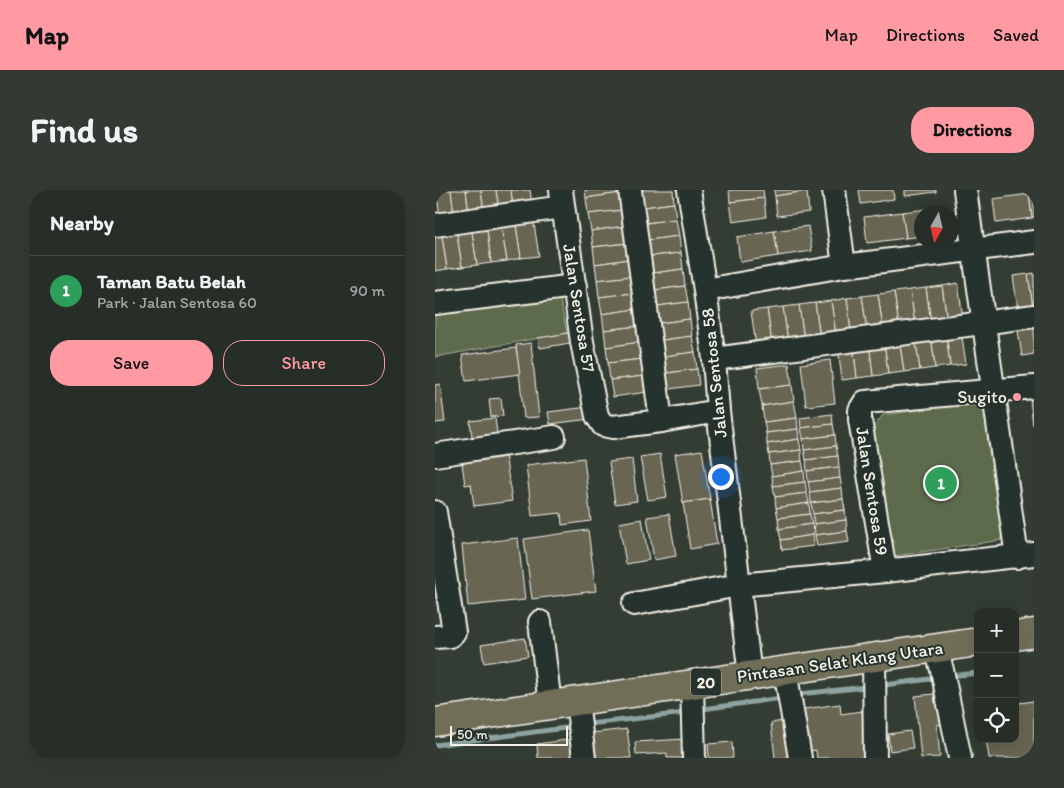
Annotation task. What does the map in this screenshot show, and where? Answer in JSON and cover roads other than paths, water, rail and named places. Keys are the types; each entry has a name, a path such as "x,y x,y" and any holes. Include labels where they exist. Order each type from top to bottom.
{"highway":[{"path":"1019,635 1034,633"},
{"name":"Pintasan Selat Klang Utara","path":"435,722 874,657 941,667 974,645"}],"street":[{"path":"630,190 661,421 718,411"},
{"name":"Jalan Sentosa 58","path":"689,190 705,290 750,676"},
{"path":"834,190 844,266"},
{"path":"634,604 739,585 1026,556 994,391 965,190"},
{"path":"435,225 562,198"},
{"name":"Jalan Sentosa 57","path":"562,198 584,350 597,416 603,425 613,427 661,421"},
{"path":"705,290 844,266 1034,242"},
{"path":"435,303 575,286"},
{"path":"713,359 1034,316"},
{"name":"Jalan Sentosa 59","path":"885,571 859,420 860,410 865,402 1034,387"},
{"path":"435,455 554,437"},
{"path":"435,512 454,632 450,636 435,637"},
{"path":"540,622 549,705"},
{"path":"874,657 875,758"},
{"path":"941,667 960,758"},
{"path":"785,670 800,758"},
{"path":"692,684 694,758"},
{"path":"577,701 584,758"}],"waterway":[{"path":"949,676 974,673"},
{"path":"884,685 938,678"},
{"path":"799,694 867,687"},
{"path":"702,709 782,698"},
{"path":"589,724 685,713"},
{"path":"435,745 573,727"}],"place":[{"name":"Sugito","path":"1017,397"},
{"name":"Taman Batu Belah","path":"941,483"}]}
